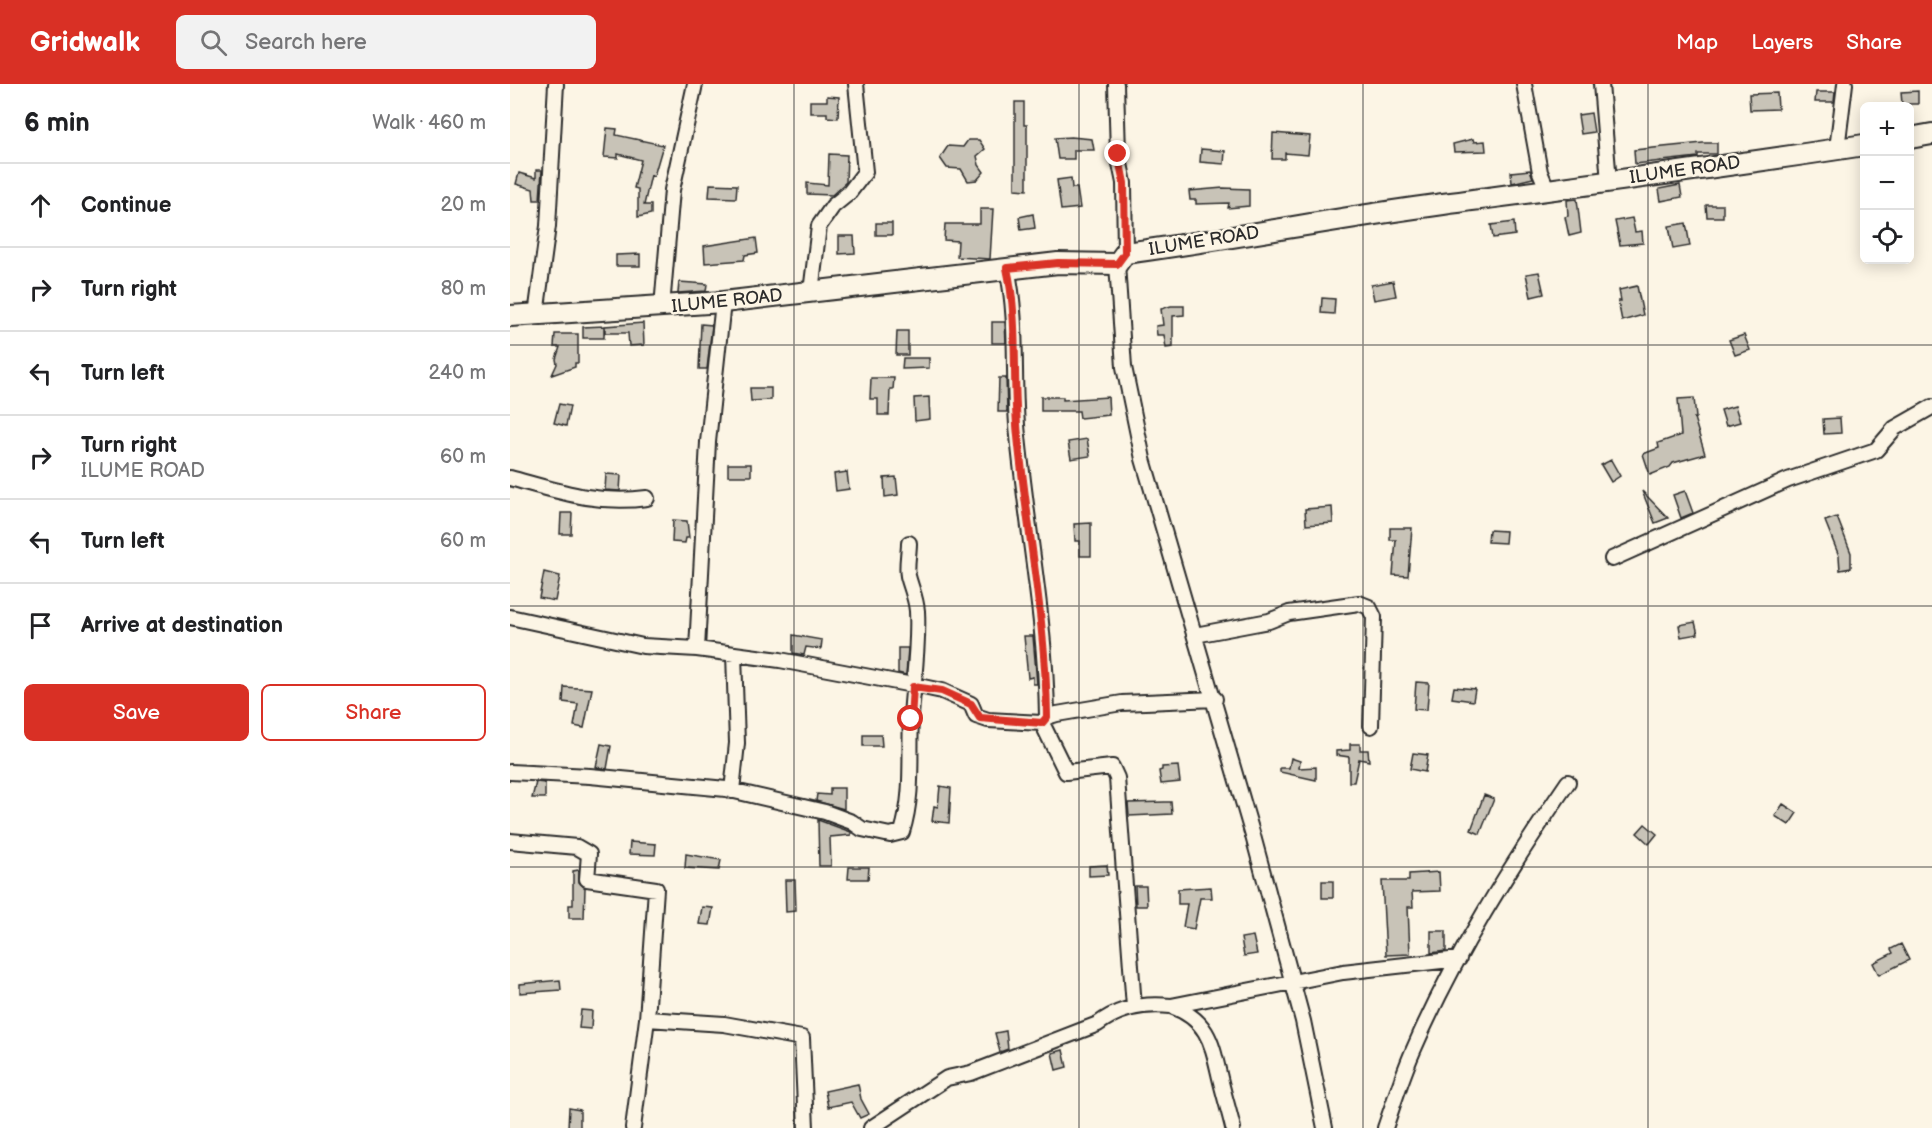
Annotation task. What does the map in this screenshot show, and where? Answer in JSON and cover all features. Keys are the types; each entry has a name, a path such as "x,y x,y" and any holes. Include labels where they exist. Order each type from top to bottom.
{"street":[{"path":"536,315 548,226 556,84"},
{"path":"662,307 672,190 695,84"},
{"path":"811,292 819,226 833,206 849,194 865,172 856,84"},
{"path":"1116,84 1118,154 1124,183 1121,259 1124,367 1143,459 1215,699 1292,980 1325,1128"},
{"path":"1524,84 1540,172 1548,191"},
{"path":"1601,84 1609,182"},
{"path":"1837,149 1845,84"},
{"path":"1914,137 1932,134"},
{"name":"ILUME ROAD","path":"510,316 723,302 1007,268 1121,259 1442,204 1860,146"},
{"path":"1007,268 1013,312 1018,436 1046,665 1044,720 1066,772 1112,766 1117,778 1134,1007"},
{"path":"697,649 708,442 723,302"},
{"path":"1612,559 1788,480 1876,450 1895,428 1932,407"},
{"path":"510,478 588,499 619,502 647,498"},
{"path":"510,771 590,776 732,791 825,812 862,829 890,835 902,832 910,792 913,687 917,670 917,613 915,595 907,574 909,543"},
{"path":"1195,635 1269,621 1289,613 1359,603 1369,607 1374,617 1371,726"},
{"path":"510,617 643,646 734,654 853,672 913,687 942,691 971,704 980,718 1044,720 1122,703 1215,699"},
{"path":"732,791 736,743 734,654"},
{"path":"1384,1128 1412,1052 1459,959 1514,861 1568,782"},
{"path":"510,841 578,847 589,854 587,879 656,889 647,1019 633,1128"},
{"path":"871,1128 947,1078 971,1073 1098,1024 1108,1015 1134,1007 1171,1006 1292,980 1396,964 1459,959"},
{"path":"1171,1006 1192,1017 1212,1042 1233,1128"},
{"path":"647,1019 724,1024 802,1038 806,1128"}],"building":[{"path":"1918,91 1918,104 1902,102 1901,92"},
{"path":"1816,92 1835,92 1834,102 1815,102"},
{"path":"1777,93 1778,109 1750,110 1749,94"},
{"path":"827,96 839,97 838,118 827,117 827,113 810,113 810,101 827,101"},
{"path":"1015,102 1024,102 1024,125 1027,125 1027,190 1015,189"},
{"path":"1591,113 1594,132 1581,134 1578,115"},
{"path":"607,128 617,129 616,135 663,145 654,176 651,175 644,205 651,205 651,214 638,217 638,189 634,188 641,160 618,154 618,158 604,157"},
{"path":"1273,133 1310,136 1308,155 1285,153 1285,159 1272,159"},
{"path":"1055,138 1092,139 1094,150 1074,150 1074,159 1058,159"},
{"path":"1473,139 1474,142 1485,141 1486,151 1454,152 1453,144"},
{"path":"968,140 979,140 985,149 977,156 984,172 977,180 968,181 961,169 947,168 940,158 948,146 963,147"},
{"path":"1717,143 1717,154 1698,154 1698,157 1635,164 1634,150"},
{"path":"1201,149 1225,151 1224,164 1200,162"},
{"path":"829,154 847,155 846,182 832,195 807,194 807,183 828,185"},
{"path":"536,170 542,170 540,200 534,200 533,189 516,184 519,173 536,178"},
{"path":"1530,170 1533,178 1512,183 1511,172"},
{"path":"1071,178 1072,188 1077,188 1080,208 1061,210 1057,180"},
{"path":"710,184 737,185 736,198 709,197"},
{"path":"1680,185 1682,197 1661,201 1659,189"},
{"path":"1223,188 1249,189 1249,206 1228,208 1229,203 1196,204 1196,200 1190,200 1189,191"},
{"path":"1577,199 1581,233 1569,236 1565,217 1568,216 1567,200"},
{"path":"1706,205 1723,205 1723,217 1707,217"},
{"path":"980,209 993,209 990,259 957,257 958,241 944,240 945,224 980,224"},
{"path":"1033,214 1035,228 1021,230 1019,217"},
{"path":"1632,218 1635,232 1642,231 1643,243 1620,245 1615,221"},
{"path":"1514,222 1515,235 1493,238 1491,225"},
{"path":"876,223 892,223 892,235 876,235"},
{"path":"1686,223 1690,246 1673,249 1669,226"},
{"path":"839,236 854,236 855,253 839,254"},
{"path":"756,238 758,253 745,255 744,260 705,263 704,246"},
{"path":"640,254 640,266 616,266 616,255"},
{"path":"1539,272 1544,294 1531,297 1526,274"},
{"path":"1393,281 1396,296 1374,300 1371,285"},
{"path":"679,282 707,284 706,291 678,293"},
{"path":"1637,286 1643,315 1622,321 1618,301 1621,301 1619,290"},
{"path":"1322,298 1335,299 1334,314 1321,313"},
{"path":"1184,306 1184,315 1173,316 1173,347 1166,348 1164,335 1157,335 1156,326 1163,325 1161,309"},
{"path":"992,322 1005,322 1006,343 992,343"},
{"path":"643,323 644,345 629,346 628,333 605,333 605,326"},
{"path":"701,324 712,325 707,369 699,369"},
{"path":"604,326 604,338 583,338 583,327"},
{"path":"897,331 908,331 908,355 896,355"},
{"path":"555,334 578,334 578,363 575,363 575,367 552,375 560,347 554,347"},
{"path":"1744,335 1750,350 1735,355 1729,340"},
{"path":"903,358 929,358 929,368 902,369"},
{"path":"871,378 894,378 893,389 890,389 889,415 878,415 878,399 870,399"},
{"path":"999,378 1006,378 1007,412 998,412"},
{"path":"750,388 771,388 771,400 751,401"},
{"path":"929,397 930,419 915,421 914,398"},
{"path":"1041,397 1063,397 1063,400 1108,397 1109,415 1080,418 1079,411 1041,411"},
{"path":"1694,398 1696,418 1694,418 1705,454 1673,463 1670,467 1650,475 1643,454 1659,448 1658,443 1681,435 1678,399"},
{"path":"559,404 570,406 566,426 554,423"},
{"path":"1735,406 1740,422 1726,426 1721,410"},
{"path":"1840,418 1841,433 1824,434 1823,419"},
{"path":"1087,439 1090,456 1071,459 1068,442"},
{"path":"1611,460 1620,476 1611,482 1601,465"},
{"path":"728,464 751,464 751,476 728,476"},
{"path":"847,472 849,489 836,491 834,474"},
{"path":"606,474 621,475 620,491 605,490"},
{"path":"896,477 898,495 885,497 884,478"},
{"path":"1642,491 1668,518 1655,523"},
{"path":"1685,491 1693,513 1681,518 1673,495"},
{"path":"1332,507 1333,523 1306,525 1305,509"},
{"path":"561,513 572,513 571,534 560,534"},
{"path":"1837,517 1851,553 1851,568 1840,570 1839,556 1825,521"},
{"path":"673,520 687,521 689,538 686,538 685,543 672,542"},
{"path":"1091,523 1091,556 1080,556 1080,541 1075,541 1074,524"},
{"path":"1390,528 1412,528 1408,576 1393,575 1396,540 1390,540"},
{"path":"1489,530 1506,531 1505,543 1488,542"},
{"path":"544,572 560,576 555,601 539,598"},
{"path":"1695,622 1698,634 1681,637 1679,625"},
{"path":"793,635 822,640 821,649 806,647 804,655 793,653"},
{"path":"1024,636 1033,636 1037,684 1033,684 1033,677 1028,678"},
{"path":"898,648 908,648 906,675 898,673"},
{"path":"1416,682 1429,683 1427,710 1414,709"},
{"path":"564,687 592,689 584,728 574,726 578,704 563,702"},
{"path":"1454,687 1475,689 1473,701 1452,698"},
{"path":"863,735 881,735 882,746 863,746"},
{"path":"601,744 611,746 607,769 596,767"},
{"path":"1350,744 1360,744 1360,750 1368,750 1369,761 1359,759 1354,782 1349,782 1349,757 1336,755 1336,751 1350,750"},
{"path":"1413,753 1428,755 1425,772 1410,769"},
{"path":"1291,758 1300,761 1299,768 1316,767 1316,780 1280,772 1280,768 1289,768"},
{"path":"1178,766 1180,782 1161,784 1159,771 1162,767"},
{"path":"536,782 545,783 545,798 532,798"},
{"path":"940,786 951,788 949,823 932,821 934,806 938,807"},
{"path":"830,788 844,788 844,809 816,801 817,794 830,795"},
{"path":"1484,795 1494,799 1480,834 1471,830"},
{"path":"1171,802 1172,814 1129,816 1128,803"},
{"path":"1783,804 1797,813 1789,825 1775,816"},
{"path":"818,820 851,832 851,835 830,837 831,866 819,866"},
{"path":"1645,824 1657,834 1649,844 1637,833"},
{"path":"630,842 656,844 655,855 629,854"},
{"path":"686,854 721,860 719,870 685,868"},
{"path":"1107,865 1108,875 1089,876 1089,866"},
{"path":"849,867 869,867 868,879 848,879"},
{"path":"579,870 579,882 585,888 584,918 569,918 569,905 573,905 573,871"},
{"path":"1439,872 1440,891 1412,892 1413,907 1408,907 1410,954 1386,955 1382,881 1409,881 1409,874"},
{"path":"785,880 795,880 796,911 786,912"},
{"path":"1322,881 1333,881 1333,898 1322,898"},
{"path":"1135,886 1146,886 1147,906 1136,906"},
{"path":"1211,887 1212,898 1200,898 1194,929 1183,927 1187,904 1178,904 1178,889"},
{"path":"702,907 713,908 710,925 699,924"},
{"path":"1431,931 1446,931 1446,951 1431,953"},
{"path":"1253,936 1257,954 1244,956 1241,938"},
{"path":"1901,944 1909,960 1879,975 1873,963 1893,953 1891,949"},
{"path":"560,980 561,990 520,993 520,984"},
{"path":"581,1010 592,1011 591,1029 579,1028"},
{"path":"1006,1031 1008,1049 1000,1052 995,1033"},
{"path":"1063,1050 1067,1067 1056,1070 1052,1053"},
{"path":"858,1084 861,1099 869,1114 860,1118 851,1102 828,1107 825,1091"},
{"path":"569,1108 580,1110 580,1128 568,1128"}],"route":[{"path":"911,719 913,687 942,691 971,704 976,716 988,720 1042,723 1047,717 1046,665 1041,613 1018,436 1013,373 1013,312 1007,268 1058,263 1117,264 1125,253 1124,183 1118,154"}]}
